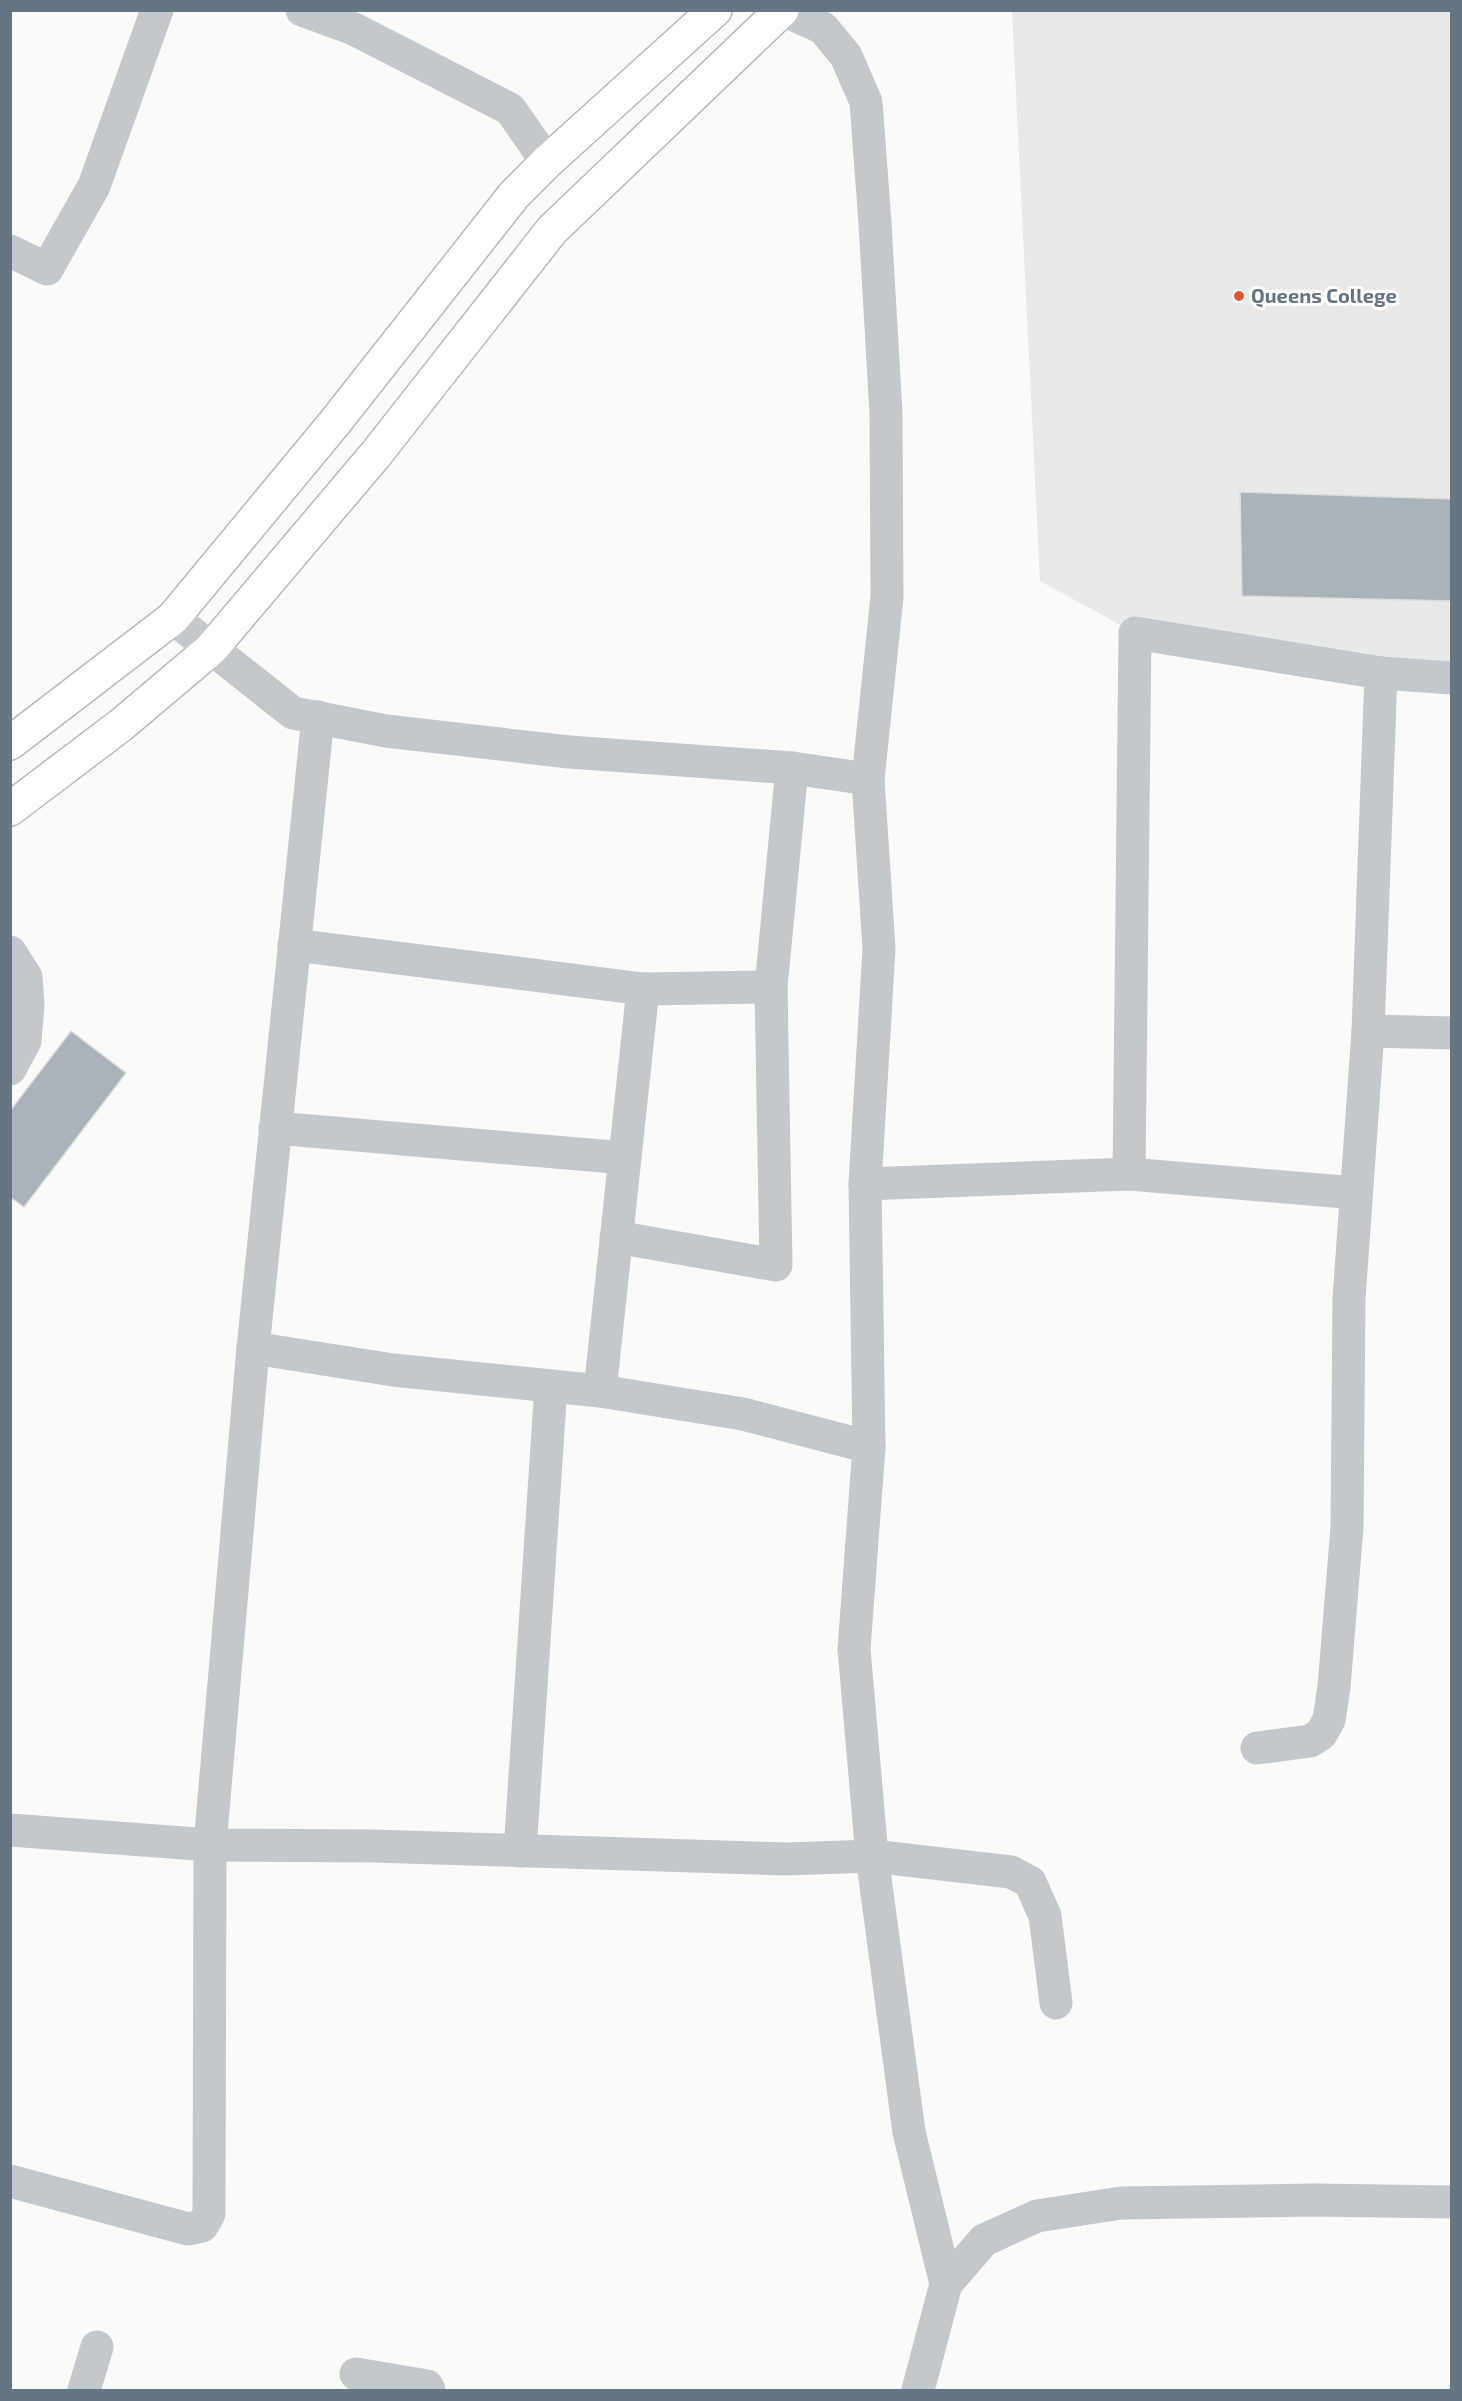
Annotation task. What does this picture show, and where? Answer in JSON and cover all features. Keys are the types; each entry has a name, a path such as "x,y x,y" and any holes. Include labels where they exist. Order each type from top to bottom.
{"main road":[{"path":"10,743 173,618 336,421 514,195 547,162 715,10"},
{"path":"11,808 121,726 212,649 376,454 552,230 783,10"}],"street":[{"path":"10,250 47,269 94,186 157,10"},
{"path":"302,10 354,29 510,109 547,162"},
{"path":"783,10 823,27 846,56 866,102 876,235 886,436 887,597 868,779 879,949 865,1184 869,1447 854,1649 872,1856 909,2132 946,2284"},
{"path":"173,618 293,713 386,731 569,752 792,768 868,779"},
{"path":"1129,1174 1135,633 1382,674 1452,678"},
{"path":"1257,1748 1310,1741 1321,1734 1329,1720 1334,1687 1347,1527 1348,1299 1368,1031 1382,674"},
{"path":"10,2181 188,2229 201,2226 209,2214 210,1845 253,1348 318,717"},
{"path":"616,1237 776,1265 771,987 792,768"},
{"path":"294,945 643,989 771,987"},
{"path":"10,952 26,977 28,1005 25,1041 10,1069"},
{"path":"600,1391 643,989"},
{"path":"1368,1031 1452,1033"},
{"path":"275,1128 625,1158"},
{"path":"865,1184 1129,1174 1356,1193"},
{"path":"253,1348 393,1370 600,1391 744,1414 869,1447"},
{"path":"520,1851 551,1386"},
{"path":"10,1830 210,1845 372,1846 786,1859 872,1856 1011,1872 1030,1882 1045,1916 1056,2003"},
{"path":"918,2391 946,2284 984,2240 1037,2216 1122,2203 1313,2200 1452,2202"},
{"path":"84,2391 98,2348"},
{"path":"356,2374 427,2386 429,2391"}],"shaded area":[{"name":"Queens College","path":"1012,11 1451,11 1451,678 1135,633 1040,581"}],"building":[{"path":"1240,492 1452,499 1452,601 1242,596"},
{"path":"71,1031 126,1073 24,1207 10,1197 10,1111"}],"place":[{"name":"Queens College","path":"1239,296"}]}
